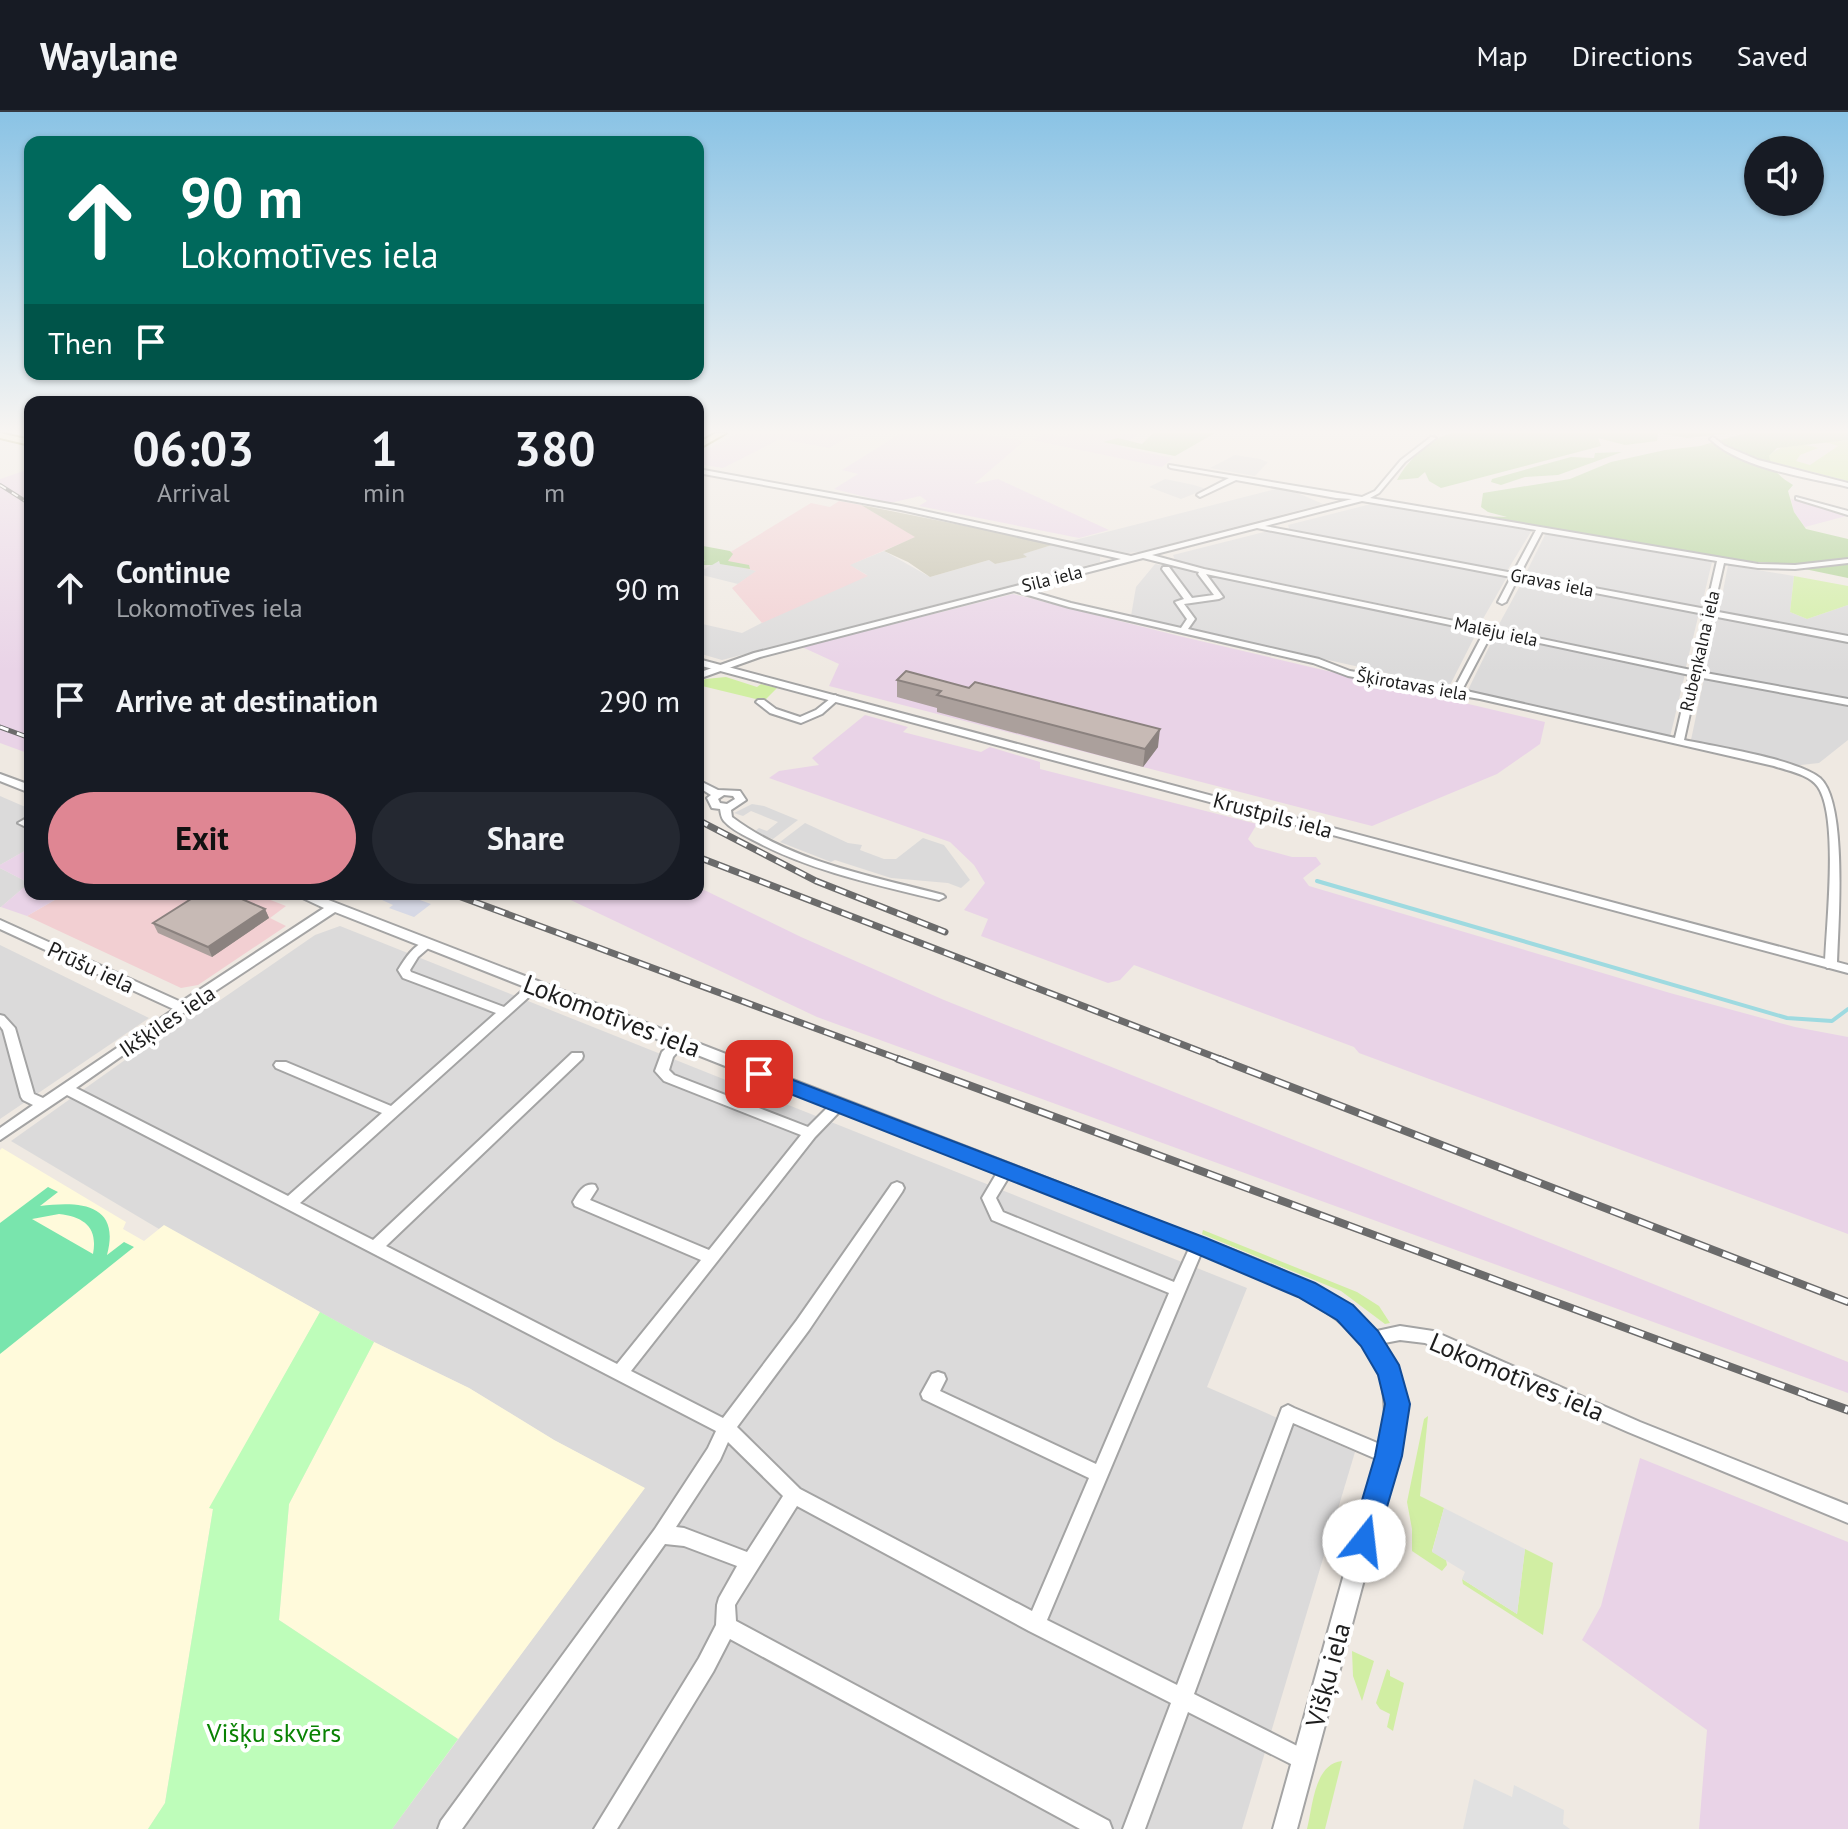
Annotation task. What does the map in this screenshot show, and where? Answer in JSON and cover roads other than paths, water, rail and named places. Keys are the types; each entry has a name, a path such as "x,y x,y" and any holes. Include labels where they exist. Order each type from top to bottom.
{"street":[{"path":"924,513 1133,559"},
{"name":"Sila iela","path":"704,673 1307,513"},
{"path":"1450,513 1758,566 1795,567 1848,561"},
{"name":"Gravas iela","path":"1257,526 1848,639"},
{"path":"1502,602 1540,529"},
{"name":"Malēju iela","path":"1145,556 1489,631 1848,702"},
{"name":"Rubeņkalna iela","path":"1679,742 1721,560"},
{"path":"1166,569 1189,600"},
{"path":"1182,632 1191,619 1179,602 1219,597 1202,574 1204,571"},
{"name":"Šķirotavas iela","path":"1016,589 1069,605 1287,654 1348,673 1456,693 1679,742 1777,764 1811,776 1828,793 1837,879 1831,965"},
{"path":"1456,693 1489,631"},
{"name":"Krustpils iela","path":"704,663 1848,969"},
{"path":"761,702 773,711 801,720 809,718 835,698"},
{"path":"0,777 24,787"},
{"path":"704,786 717,794"},
{"path":"732,792 740,796 739,803 725,807 713,804 712,798 732,792"},
{"path":"725,807 727,818 742,830 798,855 939,897"},
{"name":"Lokomotīves iela","path":"316,900 1198,1244 1326,1300 1345,1313 1369,1339 1400,1333 1427,1336 1634,1427 1848,1514"},
{"name":"Ikšķiles iela","path":"0,1135 334,907"},
{"name":"Prūšu iela","path":"0,924 182,1008"},
{"path":"427,944 407,963 404,970 407,975 505,1012"},
{"path":"290,1203 535,986"},
{"path":"0,1019 9,1028 28,1097 44,1104"},
{"path":"680,1042 663,1064 662,1071 669,1078 810,1133"},
{"path":"375,1247 570,1058"},
{"path":"281,1065 392,1112"},
{"path":"66,1089 375,1247 432,1280 726,1428 794,1495 1036,1624 1304,1760"},
{"path":"620,1373 810,1133 838,1105"},
{"path":"1006,1170 989,1198 997,1216 1178,1290"},
{"path":"449,1829 661,1535 714,1454 726,1428 803,1325 897,1188"},
{"path":"590,1189 580,1202 710,1257"},
{"path":"1036,1624 1198,1244"},
{"name":"Višķu iela","path":"1285,1829 1388,1456 1397,1404 1390,1372 1369,1339"},
{"path":"938,1379 929,1394 1099,1474"},
{"path":"1134,1829 1288,1413 1388,1456"},
{"path":"605,1829 706,1665 726,1626 726,1605 731,1593 794,1495"},
{"path":"661,1535 684,1537 750,1562"},
{"path":"726,1626 1101,1829"}],"waterway":[{"path":"1317,881 1787,1018 1832,1021 1848,1009"}],"railway":[{"path":"0,727 24,736"},
{"path":"704,823 816,881 945,932"},
{"path":"704,859 1225,1061"},
{"path":"469,900 904,1061"},
{"path":"898,1059 1815,1398"},
{"path":"1219,1059 1848,1302"},
{"path":"1809,1396 1848,1410"}],"park label":[{"name":"Višķu skvērs","path":"274,1733"}]}
